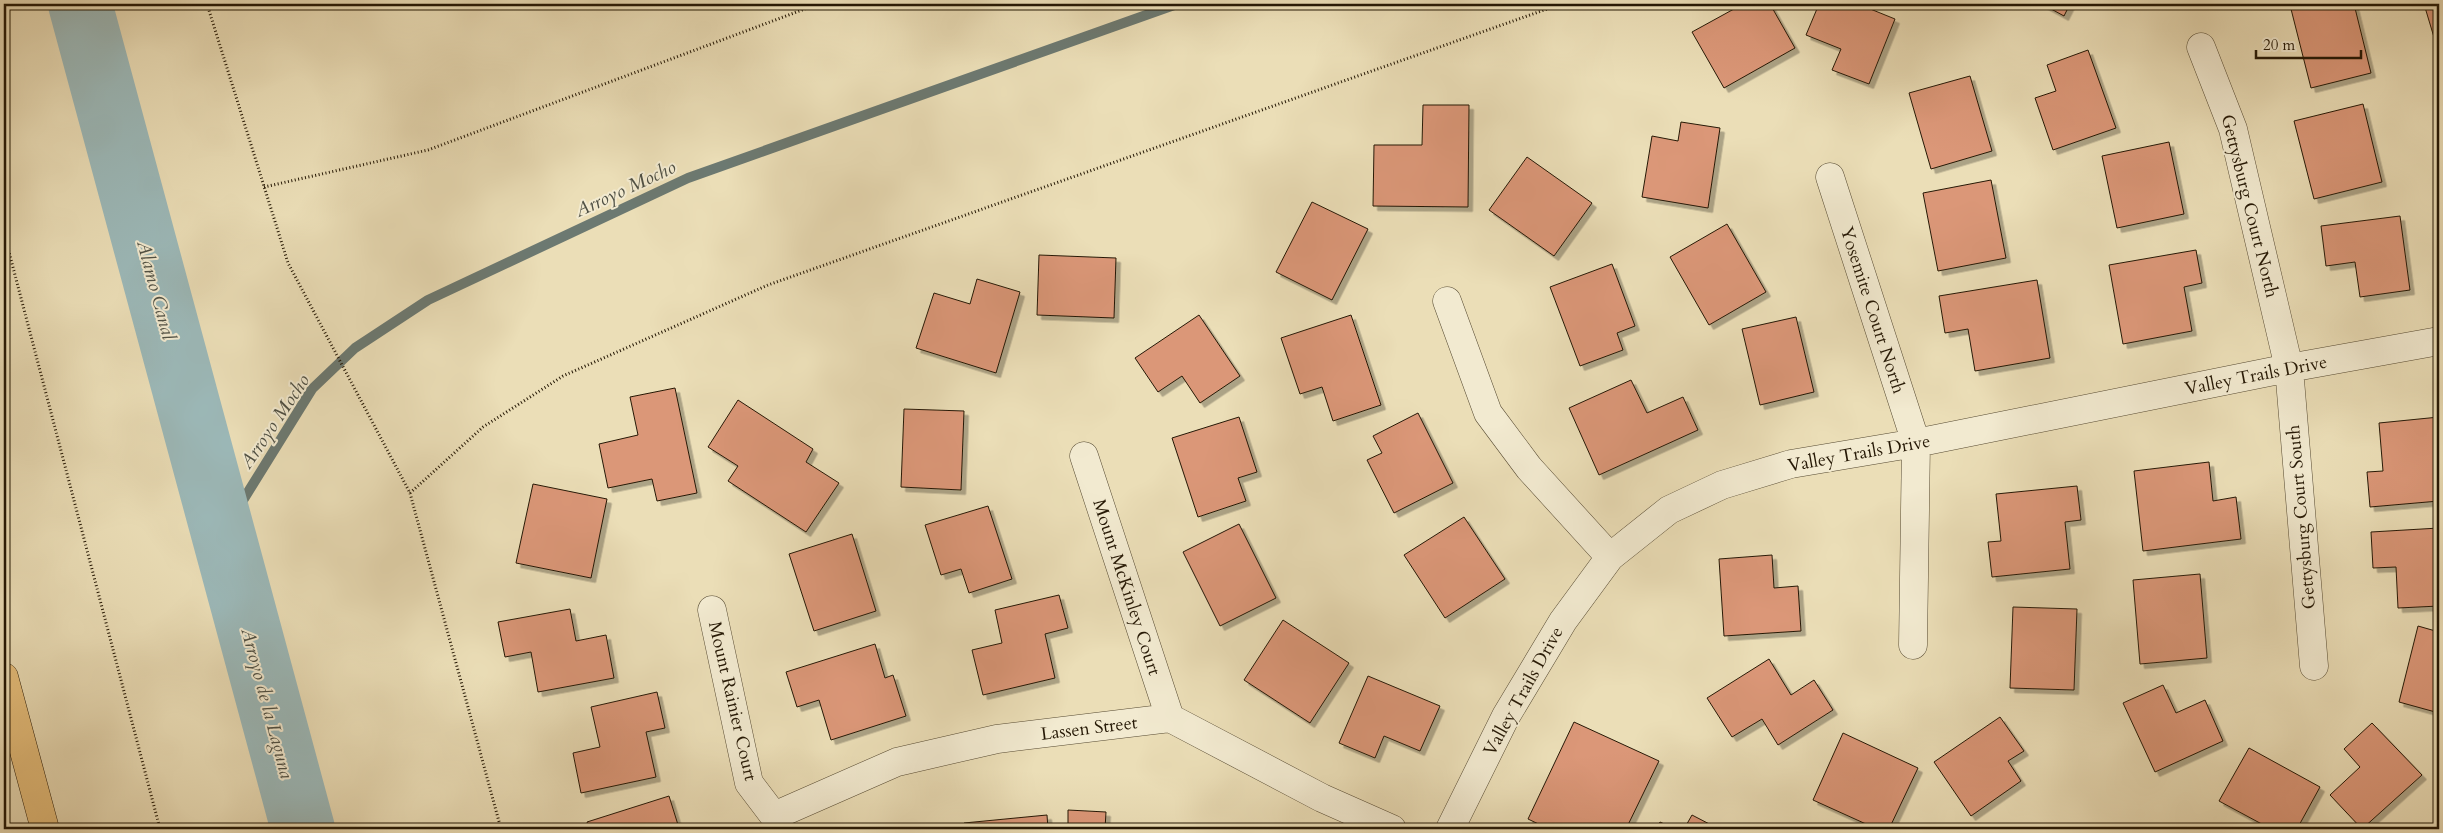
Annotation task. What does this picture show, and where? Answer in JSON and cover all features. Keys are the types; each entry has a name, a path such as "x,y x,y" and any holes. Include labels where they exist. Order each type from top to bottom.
{"highway":[{"path":"4,677 45,829"}],"street":[{"name":"Gettysburg Court North","path":"2202,47 2234,129 2289,368"},
{"name":"Yosemite Court North","path":"1830,177 1916,443 1913,645"},
{"path":"1447,301 1488,413 1529,468 1610,557"},
{"name":"Valley Trails Drive","path":"1450,829 1506,716 1563,621 1610,557 1669,510 1722,485 1791,464 1916,443 2289,368 2439,341"},
{"name":"Gettysburg Court South","path":"2289,368 2314,666"},
{"name":"Mount McKinley Court","path":"1084,456 1170,718"},
{"name":"Mount Rainier Court","path":"712,610 749,784 774,816"},
{"path":"1170,718 1322,798 1392,829"},
{"name":"Lassen Street","path":"774,816 897,762 997,739 1170,718"}],"path":[{"path":"207,4 288,263 410,493 501,829"},
{"path":"264,187 428,150 818,4"},
{"path":"410,493 483,427 563,376 768,285 1562,4"},
{"path":"4,233 160,829"}],"building":[{"path":"1743,4 1770,4 1795,48 1724,88 1692,32"},
{"path":"1819,4 1858,4 1895,19 1869,84 1832,70 1841,49 1806,35"},
{"path":"2042,4 2070,4 2064,16"},
{"path":"2313,4 2354,4 2371,73 2311,88 2291,9"},
{"path":"2424,4 2439,4 2439,54"},
{"path":"2088,50 2116,128 2053,150 2035,98 2056,91 2047,65"},
{"path":"1970,76 1992,151 1931,169 1909,93"},
{"path":"2363,104 2382,182 2314,199 2294,121"},
{"path":"1423,105 1469,105 1468,207 1373,206 1374,145 1422,145"},
{"path":"1681,122 1720,128 1708,208 1642,197 1652,136 1678,141"},
{"path":"2169,142 2184,214 2117,228 2102,156"},
{"path":"1527,157 1592,203 1554,256 1489,210"},
{"path":"1991,180 2006,258 1938,271 1923,193"},
{"path":"1312,202 1368,229 1332,300 1276,272"},
{"path":"2400,216 2410,290 2360,297 2355,262 2326,266 2321,226"},
{"path":"1727,224 1766,292 1709,325 1670,257"},
{"path":"2196,250 2202,283 2184,287 2192,331 2123,344 2109,265"},
{"path":"1039,255 1116,258 1114,318 1037,315"},
{"path":"1612,264 1635,326 1617,333 1623,350 1580,366 1550,287"},
{"path":"977,279 1020,292 996,373 916,348 934,293 970,304"},
{"path":"2037,280 2050,358 1975,371 1968,329 1945,333 1939,296"},
{"path":"1199,315 1240,376 1200,403 1182,376 1158,392 1135,358"},
{"path":"1351,315 1381,405 1333,421 1322,387 1300,394 1281,338"},
{"path":"1796,317 1814,392 1760,405 1742,329"},
{"path":"1631,380 1647,413 1683,397 1698,430 1599,475 1569,408"},
{"path":"675,388 697,493 657,501 652,479 608,488 599,444 638,435 630,397"},
{"path":"738,400 813,449 806,462 839,483 806,532 728,481 738,466 708,447"},
{"path":"904,409 964,411 961,490 901,487"},
{"path":"1418,413 1453,483 1394,513 1367,460 1382,453 1373,436"},
{"path":"1239,417 1257,472 1238,478 1246,501 1198,517 1172,438"},
{"path":"2439,417 2439,501 2370,507 2367,472 2383,471 2379,423"},
{"path":"2209,462 2213,501 2236,497 2241,539 2143,551 2134,471"},
{"path":"533,484 607,499 591,578 516,563"},
{"path":"2077,486 2081,520 2065,522 2070,569 1992,577 1988,542 2001,541 1996,494"},
{"path":"988,506 1012,579 969,593 961,569 941,575 925,525"},
{"path":"1464,517 1505,579 1445,618 1404,555"},
{"path":"1239,524 1276,598 1220,626 1183,552"},
{"path":"2439,528 2439,606 2398,608 2396,567 2373,568 2371,532"},
{"path":"852,534 876,611 814,631 789,554"},
{"path":"1772,555 1774,588 1798,586 1801,631 1724,636 1719,559"},
{"path":"2200,574 2207,658 2140,664 2133,580"},
{"path":"1059,595 1068,628 1045,634 1055,678 983,695 972,650 1002,643 995,610"},
{"path":"2013,607 2077,609 2074,690 2010,688"},
{"path":"570,609 576,641 606,635 614,678 538,692 531,652 505,657 498,622"},
{"path":"1283,620 1349,663 1310,723 1244,680"},
{"path":"2418,626 2439,632 2439,713 2399,702"},
{"path":"875,644 885,678 893,675 906,716 831,740 819,700 797,707 786,672"},
{"path":"1769,659 1791,695 1814,680 1833,710 1778,745 1762,719 1732,737 1707,698"},
{"path":"1368,676 1440,706 1420,751 1384,736 1375,758 1339,743"},
{"path":"2163,685 2176,713 2205,700 2223,741 2155,772 2123,703"},
{"path":"657,692 665,728 646,732 656,777 581,793 573,753 600,747 591,707"},
{"path":"2000,717 2024,751 2008,761 2021,781 1971,816 1934,762"},
{"path":"1574,722 1659,761 1626,829 1549,829 1528,819"},
{"path":"2372,723 2422,775 2362,829 2330,795 2360,767 2344,749"},
{"path":"1843,733 1918,768 1889,829 1877,829 1813,800"},
{"path":"2249,748 2320,787 2297,829 2271,829 2219,801"},
{"path":"669,796 679,828 589,829 587,822"},
{"path":"1068,810 1106,812 1105,829 1068,829"},
{"path":"1047,815 1048,829 965,829 964,823"},
{"path":"1692,815 1719,829 1684,829"},
{"path":"1660,822 1675,829 1656,829"}],"waterway":[{"name":"Alamo Canal","path":"80,4 303,829"},
{"name":"Arroyo Mocho","path":"233,576 240,505 312,389 355,348 428,300 688,178 1177,4"}],"water label":[{"name":"Arroyo de la Laguna","path":"268,703"}]}
